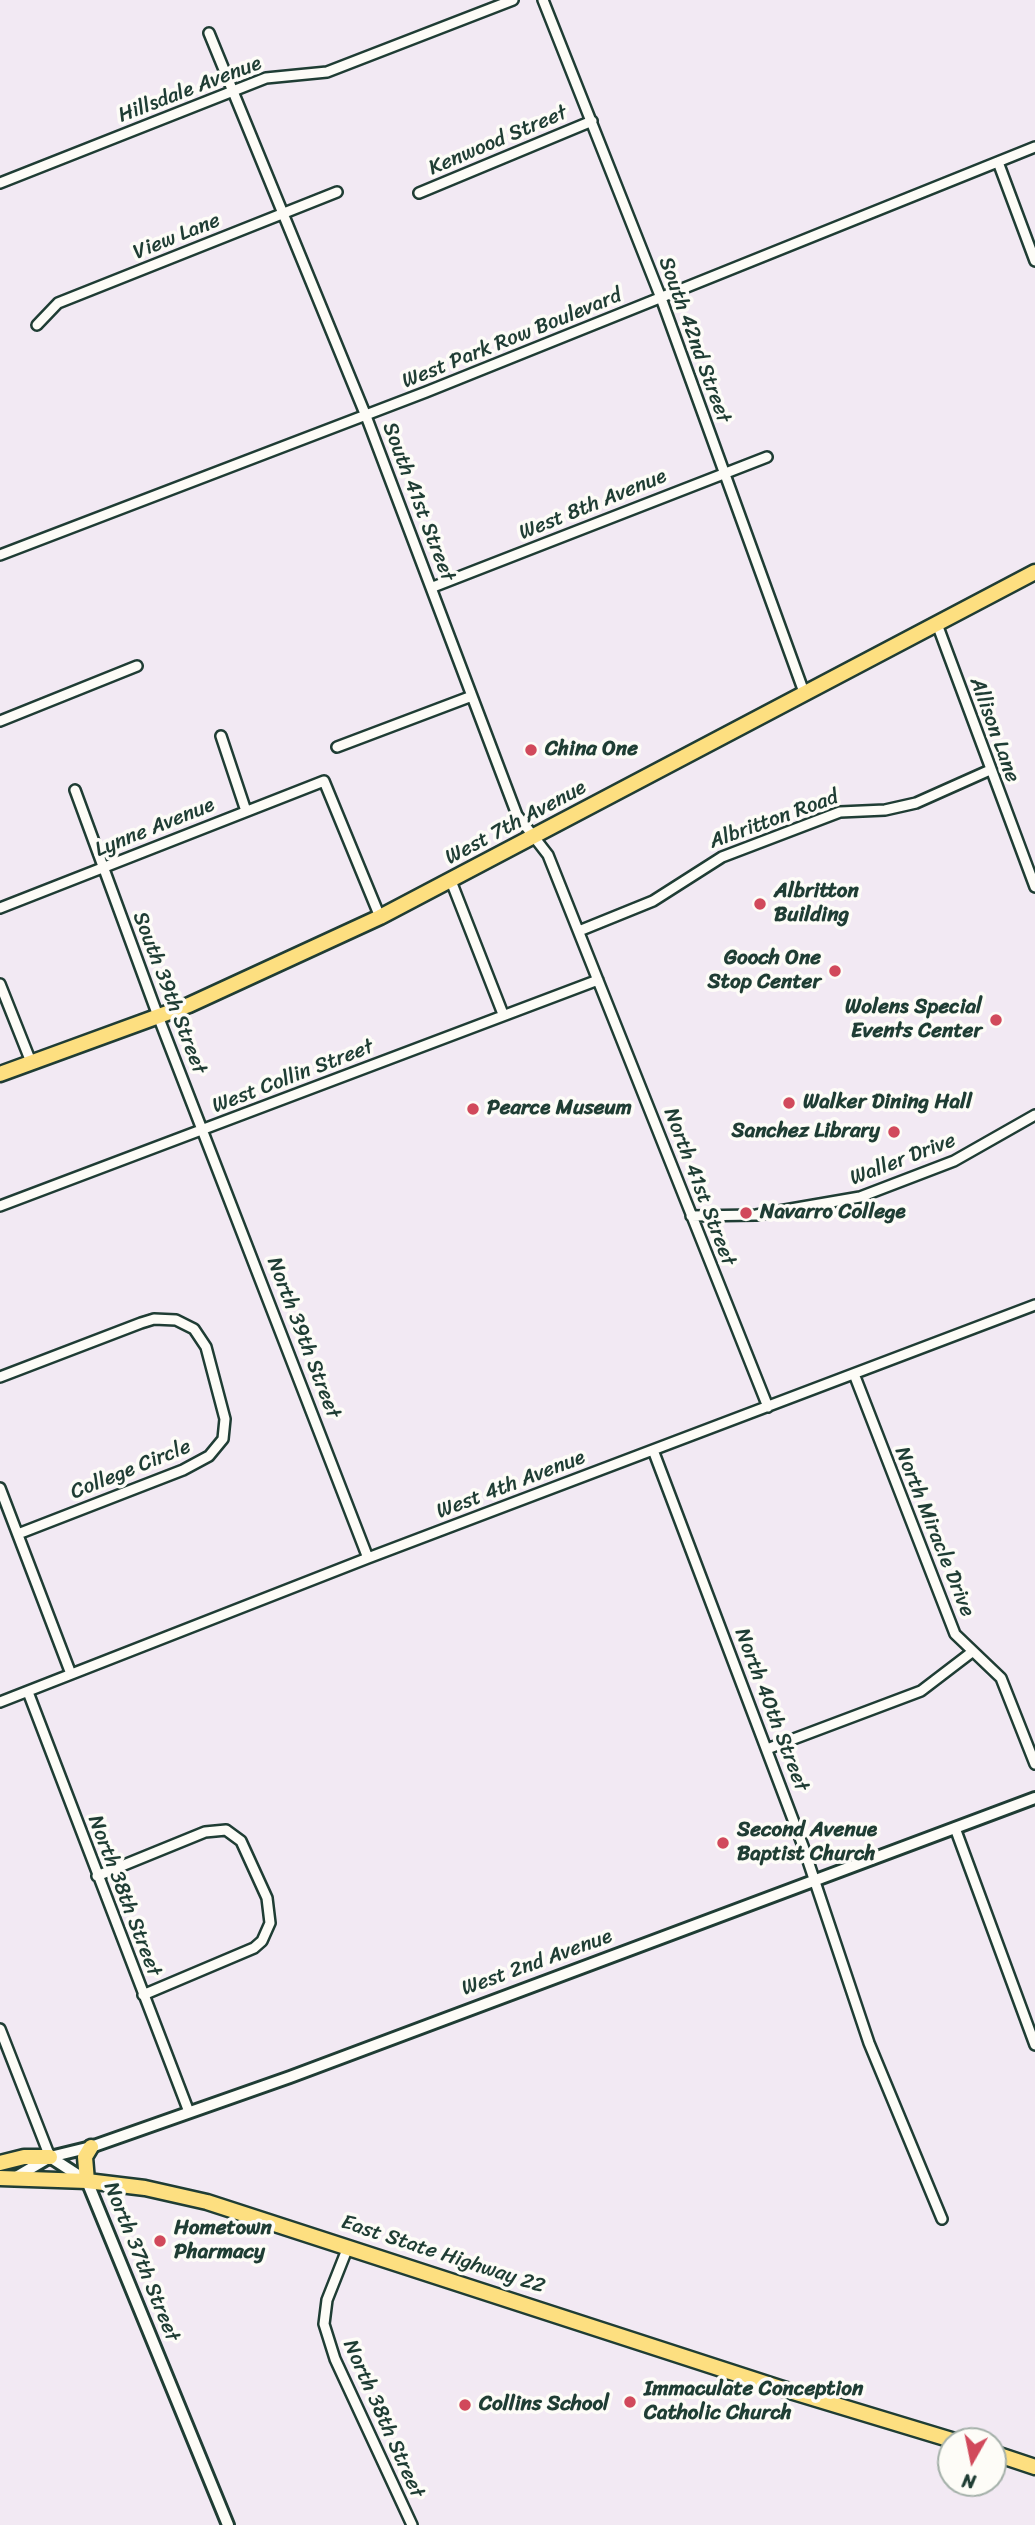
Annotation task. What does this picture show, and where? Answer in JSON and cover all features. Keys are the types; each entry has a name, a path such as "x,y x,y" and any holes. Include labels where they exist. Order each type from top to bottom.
{"main road":[{"name":"West 7th Avenue","path":"0,1074 158,1016 380,917 1035,572"},
{"path":"87,2180 85,2157 91,2147"},
{"path":"0,2163 24,2158 50,2157"},
{"name":"East State Highway 22","path":"0,2178 87,2180 145,2188 207,2202 937,2435"},
{"path":"1007,2458 1035,2467"}],"street":[{"name":"Hillsdale Avenue","path":"0,183 266,78 327,72 513,0"},
{"name":"South 42nd Street","path":"543,0 661,298 722,473 805,695"},
{"name":"South 41st Street","path":"209,33 366,416 433,587 517,815 548,855 598,980"},
{"name":"Kenwood Street","path":"419,193 592,121"},
{"name":"West Park Row Boulevard","path":"0,555 366,416 1035,147"},
{"path":"998,162 1035,261"},
{"name":"View Lane","path":"37,325 58,303 337,192"},
{"name":"West 8th Avenue","path":"433,587 767,457"},
{"name":"Allison Lane","path":"937,624 1035,887"},
{"path":"0,721 137,666"},
{"path":"337,747 472,696"},
{"path":"221,736 246,811"},
{"name":"Albritton Road","path":"579,931 653,901 722,856 840,812 885,810 916,803 990,770"},
{"name":"Lynne Avenue","path":"0,908 324,781 380,917"},
{"name":"South 39th Street","path":"75,790 203,1130"},
{"path":"451,881 503,1014"},
{"name":"West Collin Street","path":"0,1206 598,980"},
{"name":"North 41st Street","path":"598,980 768,1408"},
{"path":"0,984 31,1062"},
{"name":"Waller Drive","path":"691,1216 756,1214 860,1198 954,1161 1035,1115"},
{"name":"North 39th Street","path":"203,1130 368,1558"},
{"name":"West 4th Avenue","path":"0,1702 368,1558 1035,1305"},
{"name":"College Circle","path":"0,1377 141,1323 154,1319 176,1320 194,1329 206,1347 225,1419 223,1439 209,1456 183,1470 18,1534"},
{"name":"North Miracle Drive","path":"854,1374 956,1634 1001,1678 1035,1765"},
{"name":"North 40th Street","path":"653,1450 767,1749 869,2043 942,2219"},
{"path":"1,1494 71,1674"},
{"path":"767,1749 921,1691 972,1652"},
{"name":"North 38th Street","path":"28,1692 189,2112"},
{"name":"West 2nd Avenue","path":"16,2177 50,2157 91,2147 189,2112 815,1882 1035,1798"},
{"path":"955,1828 1035,2045"},
{"path":"97,1876 205,1832 226,1830 241,1841 267,1898 270,1923 262,1941 254,1948 144,1995"},
{"path":"0,2029 50,2157"},
{"name":"North 37th Street","path":"50,2157 87,2180 228,2525"},
{"name":"North 38th Street","path":"348,2247 327,2300 324,2324 335,2359 412,2525"}],"place":[{"name":"China One","path":"531,750"},
{"name":"Albritton Building","path":"760,904"},
{"name":"Gooch One Stop Center","path":"835,971"},
{"name":"Wolens Special Events Center","path":"996,1020"},
{"name":"Walker Dining Hall","path":"789,1103"},
{"name":"Pearce Museum","path":"473,1109"},
{"name":"Sanchez Library","path":"894,1132"},
{"name":"Navarro College","path":"746,1213"},
{"name":"Second Avenue Baptist Church","path":"723,1843"},
{"name":"Hometown Pharmacy","path":"160,2241"},
{"name":"Immaculate Conception Catholic Church","path":"630,2402"},
{"name":"Collins School","path":"465,2405"}]}
